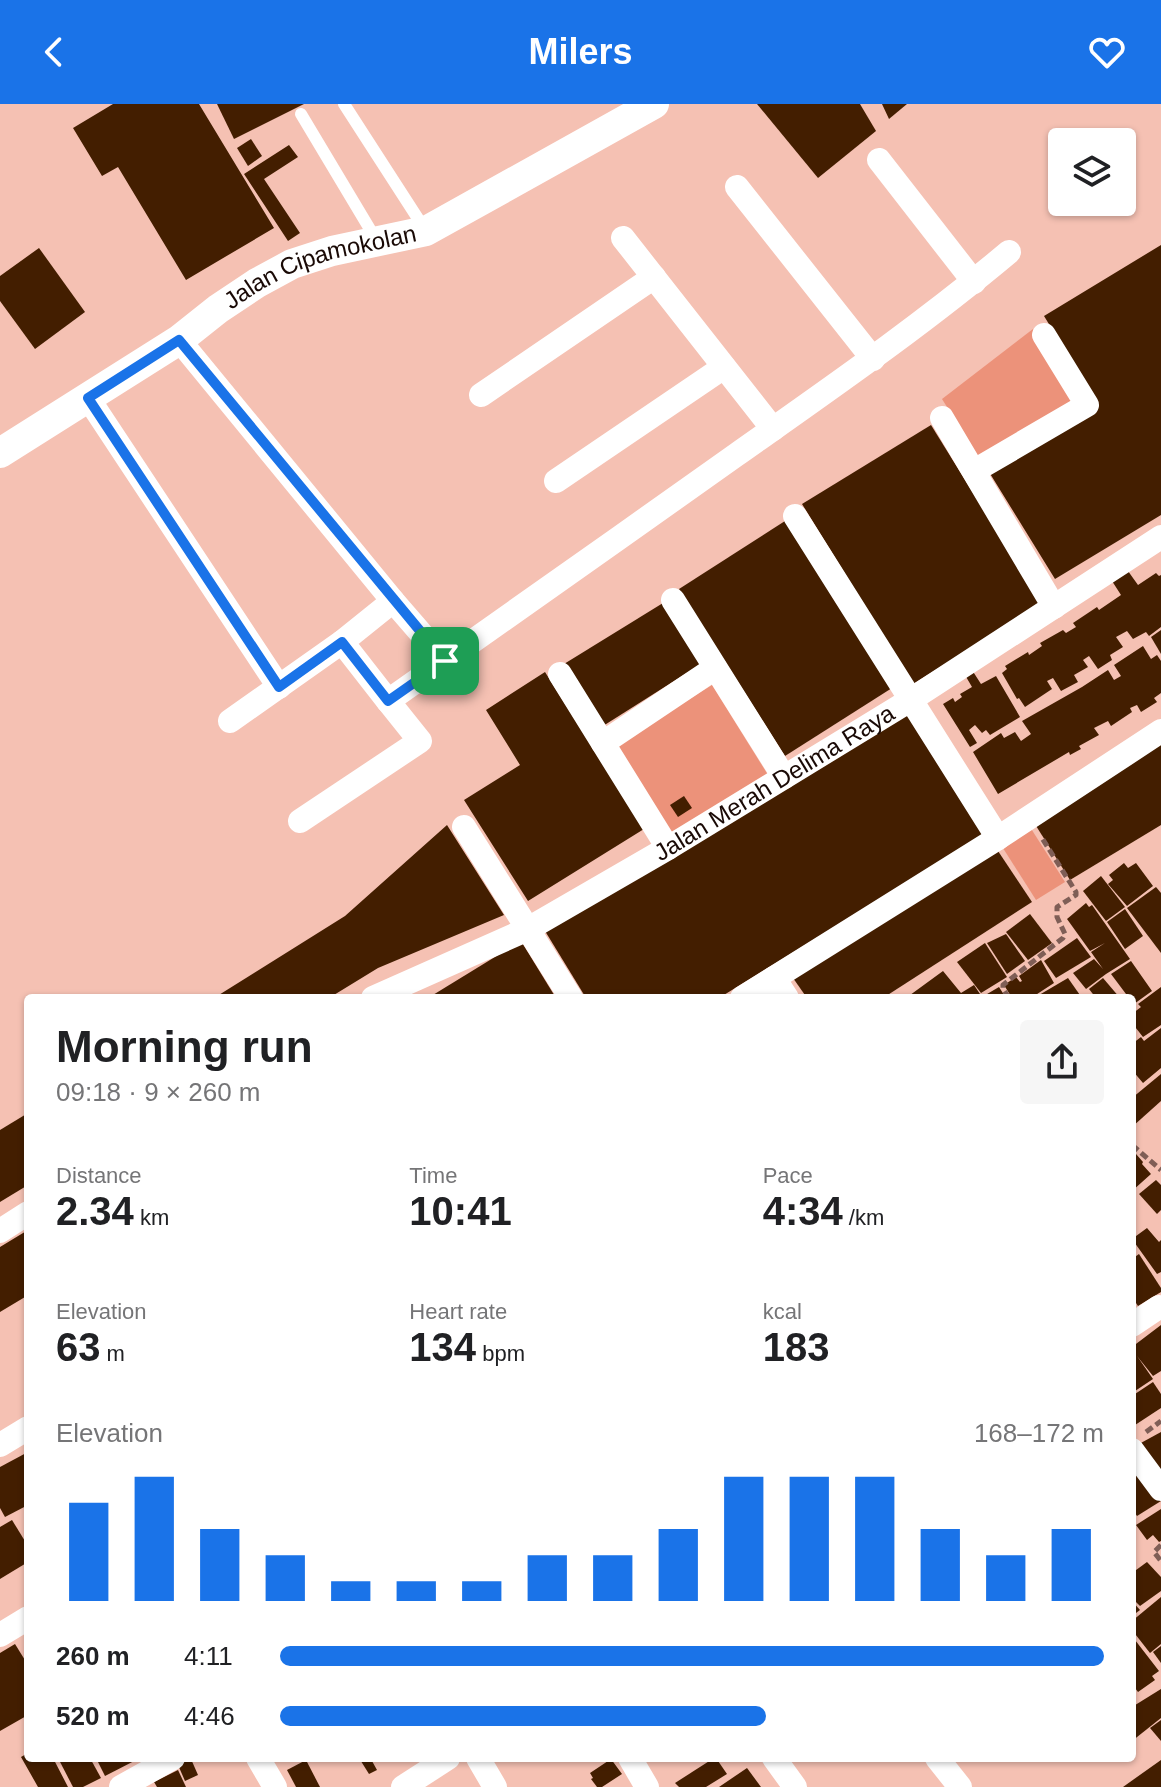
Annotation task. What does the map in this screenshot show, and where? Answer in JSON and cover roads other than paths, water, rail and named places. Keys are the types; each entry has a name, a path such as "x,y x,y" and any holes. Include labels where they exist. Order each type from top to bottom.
{"street":[{"name":"Jalan Cipamokolan","path":"0,453 96,408 187,351 218,309 292,264 332,251 426,231 654,104"},
{"path":"879,160 974,282"},
{"path":"737,187 873,359"},
{"path":"623,238 773,429"},
{"path":"388,701 873,359 1009,252"},
{"path":"481,395 654,277"},
{"path":"974,471 1087,405 1044,335"},
{"path":"187,351 445,661"},
{"path":"556,481 724,367"},
{"path":"96,408 279,687"},
{"path":"942,418 1054,607"},
{"path":"795,516 998,838"},
{"name":"Jalan Merah Delima Raya","path":"382,994 528,929 668,848 912,699 1161,537"},
{"path":"673,600 784,777"},
{"path":"230,721 342,642 393,601"},
{"path":"300,821 420,741 342,642"},
{"path":"603,743 715,668"},
{"path":"560,674 668,848"},
{"path":"758,994 781,988 1029,817 1161,731"},
{"path":"464,827 569,994"},
{"path":"0,1231 24,1216"},
{"path":"1136,1322 1159,1307"},
{"path":"0,1445 24,1430"},
{"path":"1136,1455 1161,1489"},
{"path":"0,1635 24,1620"},
{"path":"121,1787 166,1762"},
{"path":"260,1762 275,1787"},
{"path":"403,1787 442,1762"},
{"path":"480,1762 495,1787"},
{"path":"632,1762 647,1787"},
{"path":"777,1762 795,1787"},
{"path":"940,1762 960,1787"}],"lane":[{"path":"344,104 426,231"},
{"path":"301,114 377,241"}]}
